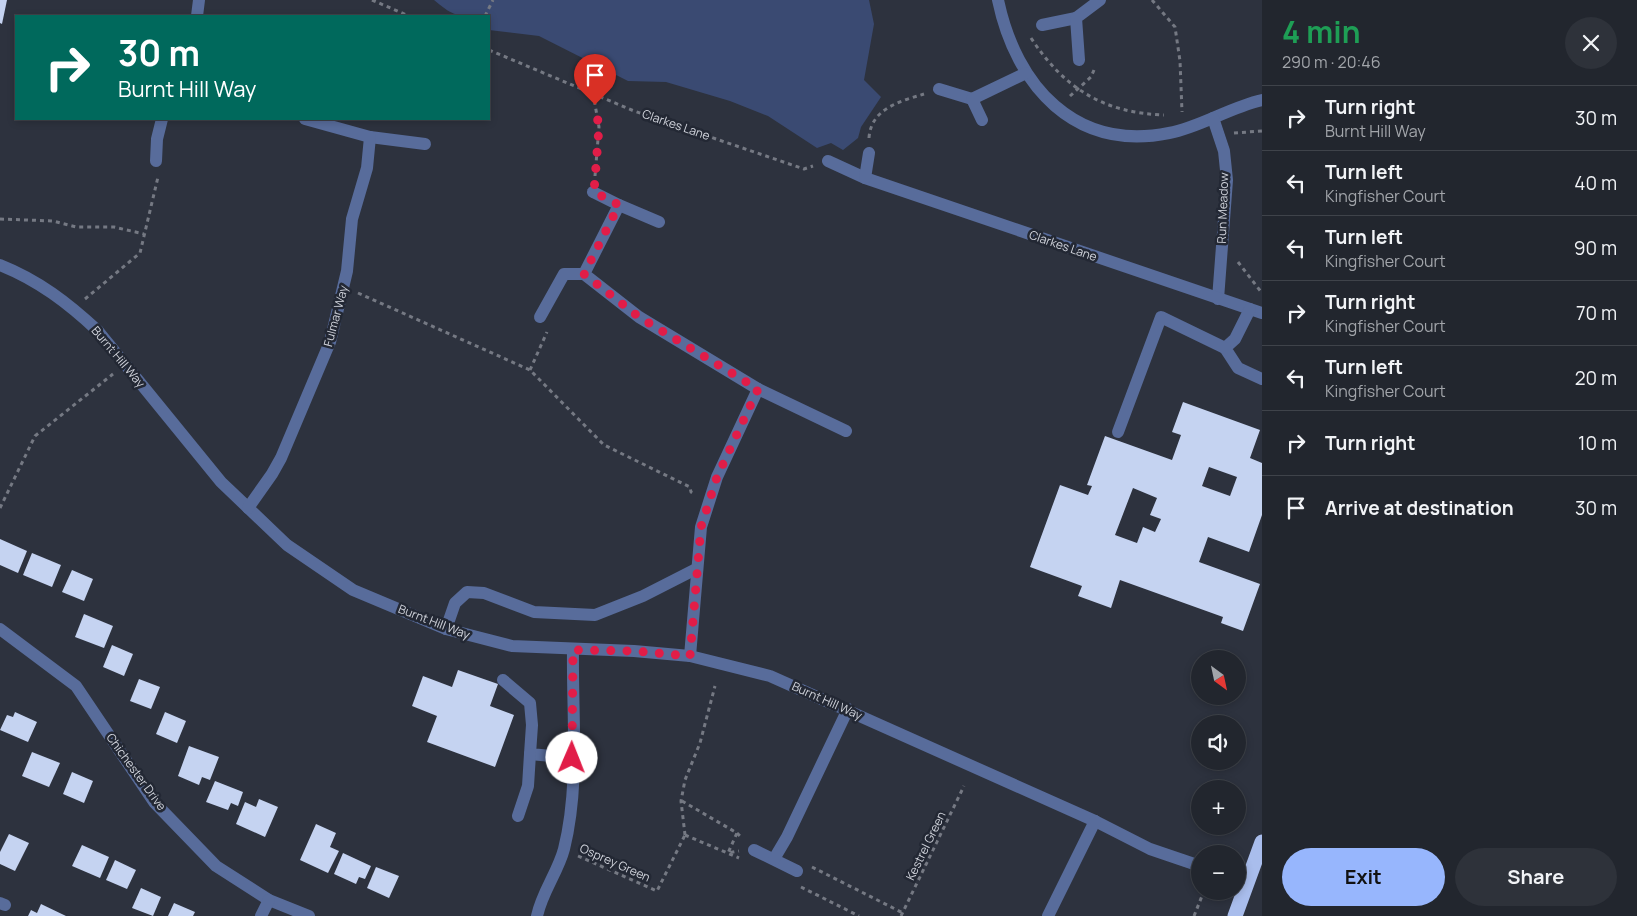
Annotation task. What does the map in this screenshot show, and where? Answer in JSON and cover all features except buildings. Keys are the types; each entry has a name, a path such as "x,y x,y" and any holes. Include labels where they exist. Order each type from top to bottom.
{"highway":[{"path":"1246,872 1262,842"},
{"path":"1236,916 1239,900"}],"street":[{"path":"197,15 199,0"},
{"path":"998,0 1002,21 1026,73 1038,91 1057,108 1101,133 1132,137 1169,133 1262,100"},
{"path":"1042,25 1076,18 1100,0"},
{"path":"1076,18 1079,60"},
{"path":"939,89 972,99 1026,73"},
{"path":"972,99 982,120"},
{"name":"Run Meadow","path":"1213,118 1224,151 1226,180 1218,299"},
{"path":"156,161 157,138 162,120"},
{"path":"309,120 370,137 425,144"},
{"name":"Fulmar Way","path":"248,508 272,474 290,437 330,342 344,286 352,219 367,168 370,137"},
{"path":"864,178 869,153"},
{"name":"Clarkes Lane","path":"828,161 864,178 1256,311"},
{"path":"594,192 659,222"},
{"path":"584,274 619,205"},
{"name":"Burnt Hill Way","path":"0,264 39,283 75,309 98,331 221,482 287,545 353,590 446,629 512,646 634,651 690,656 770,676 848,709 1095,821 1150,849 1191,863"},
{"path":"540,318 564,274 584,274 639,317 758,389 846,431"},
{"path":"1225,348 1235,339 1256,311"},
{"path":"1118,432 1161,317 1225,348 1238,368 1262,379"},
{"path":"690,656 701,527 717,477 758,389"},
{"path":"446,629 456,603 467,592 484,593 534,612 595,615 643,596 696,569"},
{"name":"Chichester Drive","path":"0,629 76,686 154,802 216,866 269,900 309,916"},
{"path":"537,916 539,906 564,850 572,805 573,650"},
{"path":"503,680 530,703 532,726 528,786 518,816"},
{"path":"774,859 848,709"},
{"path":"530,754 572,758"},
{"path":"1048,916 1095,821"},
{"path":"754,850 774,859 803,868"},
{"path":"262,916 269,900"}],"path":[{"path":"372,0 407,15"},
{"path":"486,15 493,0"},
{"path":"1152,0 1175,28 1180,61 1182,115"},
{"path":"1029,35 1040,52 1078,91 1113,106 1151,114 1166,115"},
{"name":"Clarkes Lane","path":"490,50 634,111 804,169 828,161"},
{"path":"869,153 869,134 886,108 899,100 939,89"},
{"path":"593,93 599,127 594,192"},
{"path":"1174,115 1191,112"},
{"path":"1218,134 1262,131"},
{"path":"75,309 140,253 160,167 156,161"},
{"path":"0,219 53,222 76,227 114,227 144,234"},
{"path":"1222,250 1230,251 1262,293"},
{"path":"344,286 530,370 604,445 690,487 691,492 710,500"},
{"path":"530,370 549,327 540,318"},
{"path":"0,508 35,436 125,364"},
{"path":"715,686 700,743 685,780 681,801 737,833 728,852"},
{"name":"Kestrel Green","path":"902,914 964,786"},
{"name":"Osprey Green","path":"564,850 657,891 685,835 681,801"},
{"path":"803,868 902,914"},
{"path":"1194,916 1200,900"}],"shaded area":[{"path":"434,0 869,0 874,24 864,80 881,97 861,127 858,138 843,150 831,143 817,148 768,116 730,101 666,82 628,81 539,36 490,30 490,15 459,15 448,11"}],"route":[{"path":"572,758 573,650 634,651 690,656 701,527 717,477 758,389 639,317 584,274 619,205 594,192 599,127 595,105"}]}
